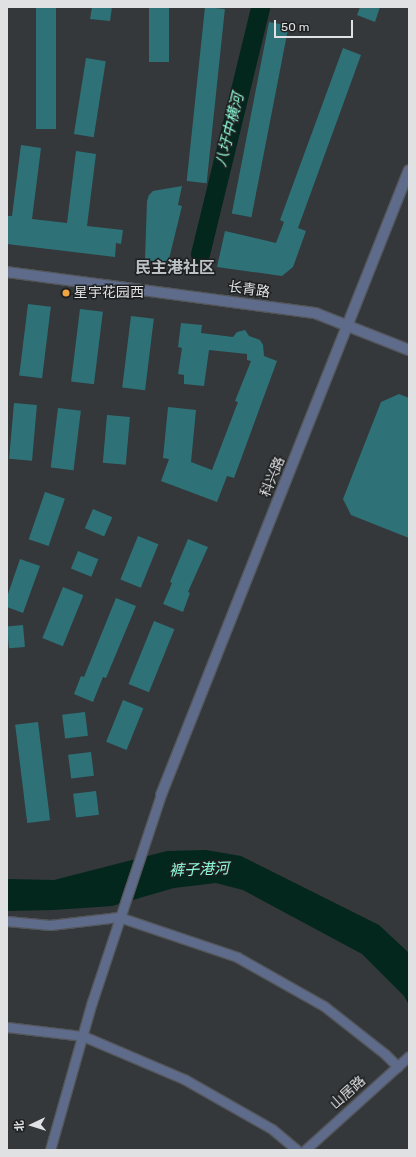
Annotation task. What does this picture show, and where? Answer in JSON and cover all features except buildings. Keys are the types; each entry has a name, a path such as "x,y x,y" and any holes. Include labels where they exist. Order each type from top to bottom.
{"street":[{"name":"科兴路","path":"161,795 409,170"},
{"name":"长青路","path":"7,272 315,313 409,350"},
{"path":"50,1150 92,1002 119,917 161,795"},
{"path":"7,921 50,925 119,917 238,957 324,1006 385,1054 398,1067"},
{"path":"7,1027 83,1036 184,1079 272,1129 297,1150"},
{"name":"山居路","path":"305,1150 409,1056"}],"water":[{"name":"裤子港河","path":"206,850 241,856 379,925 409,953 409,1005 404,996 362,954 243,890 216,883 174,888 112,906 54,910 7,911 7,879 54,880 167,851"}],"waterway":[{"name":"八圩中横河","path":"200,254 260,7"}],"place":[{"name":"星宇花园西","path":"66,293"}],"district":[{"name":"民主港社区","path":"175,268"}]}
